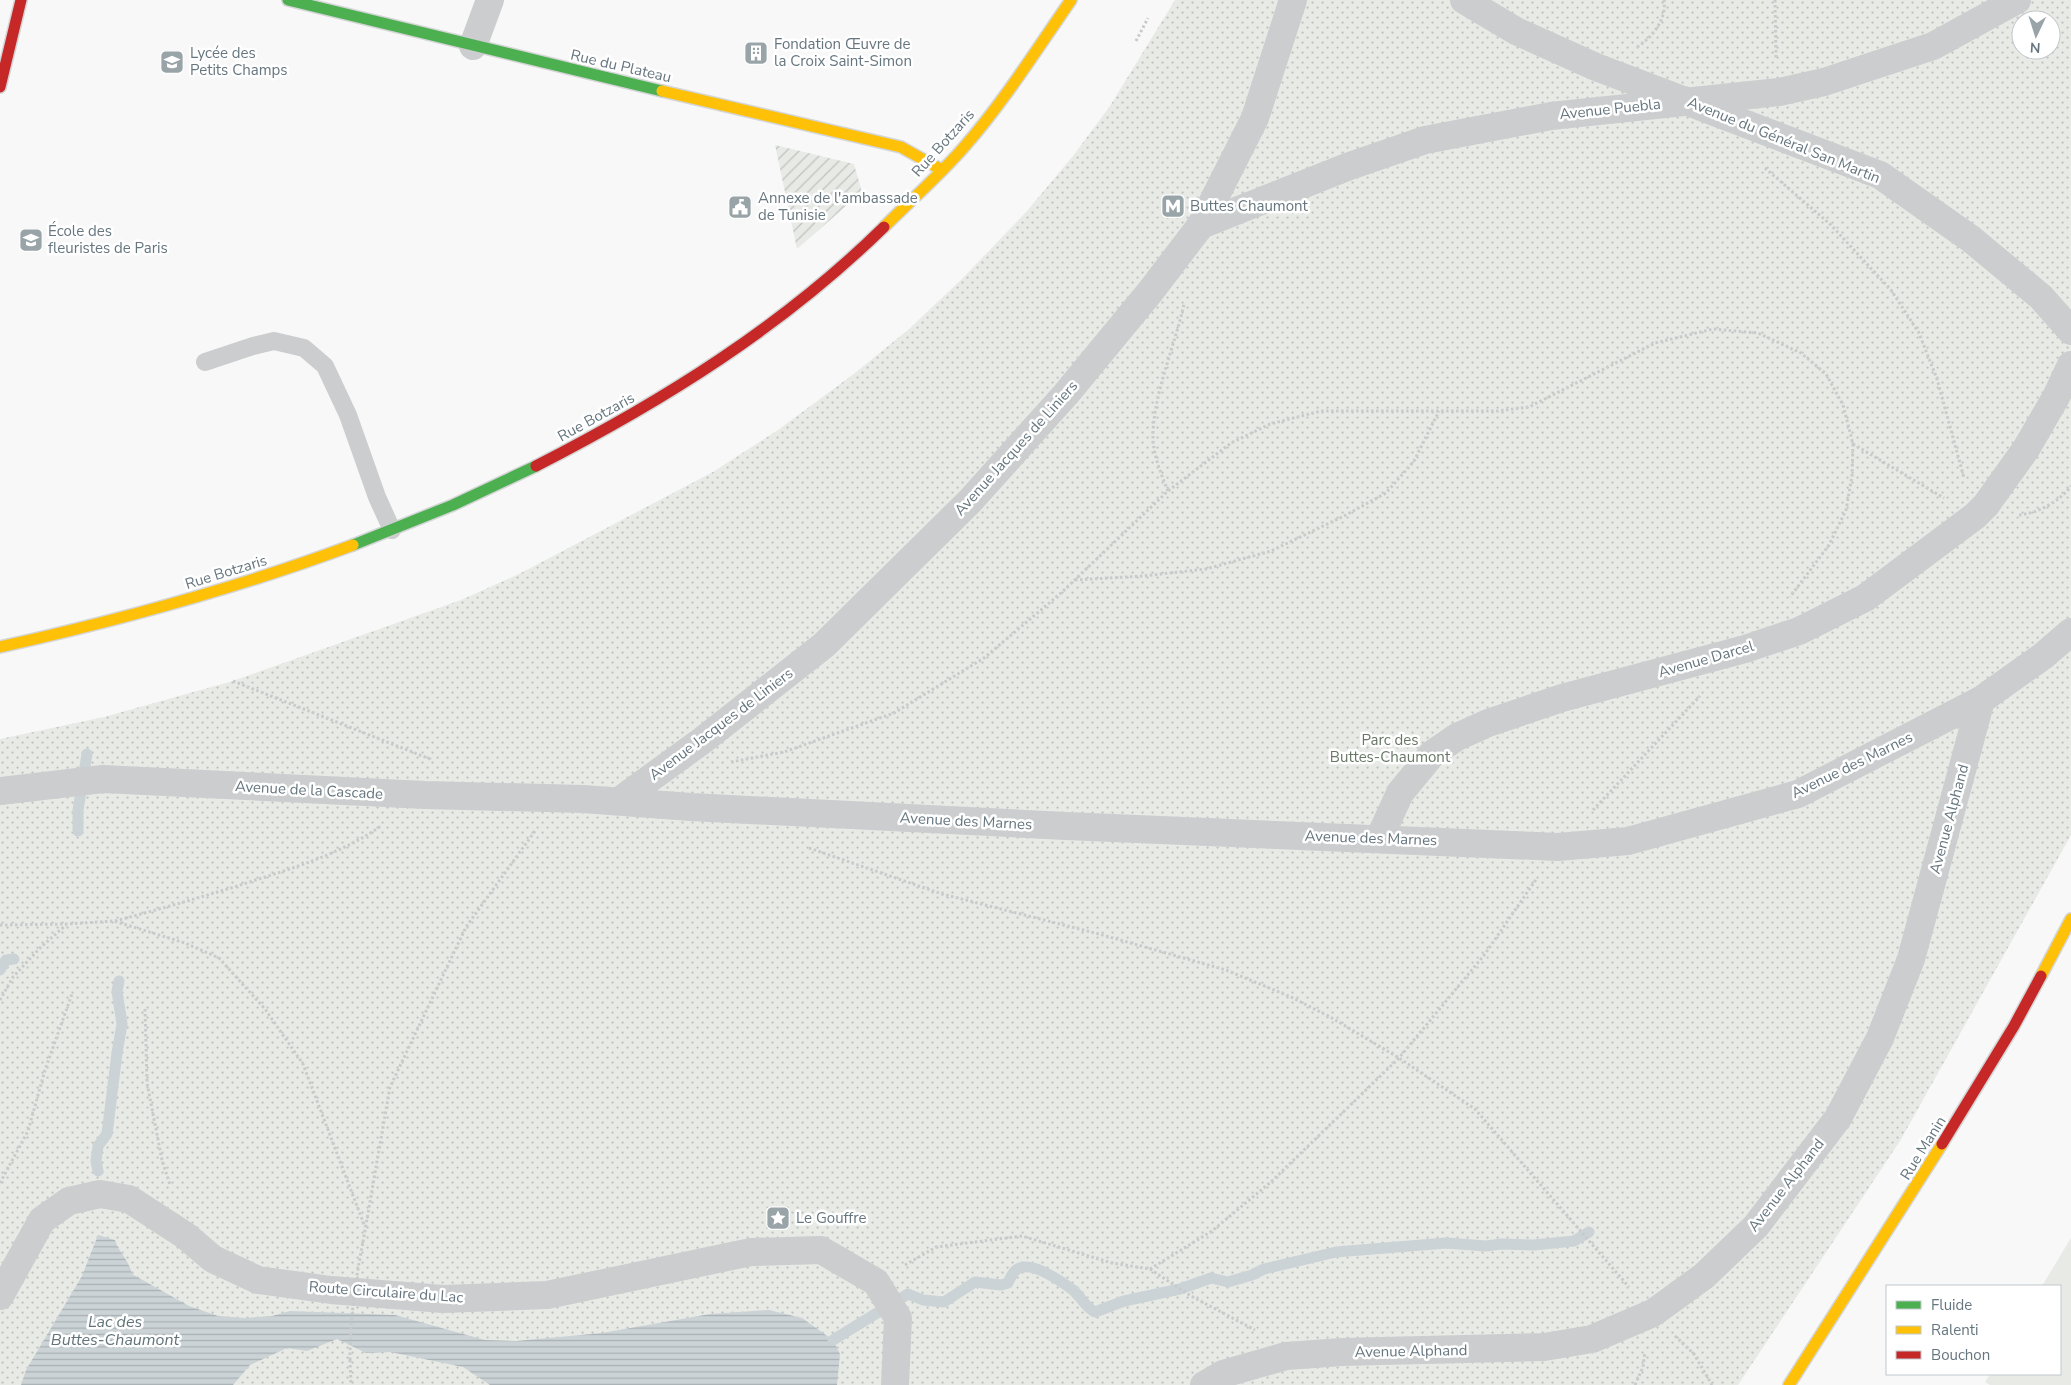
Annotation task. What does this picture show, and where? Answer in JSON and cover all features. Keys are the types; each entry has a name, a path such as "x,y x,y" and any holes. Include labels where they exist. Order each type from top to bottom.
{"street":[{"path":"0,87 21,0"},
{"name":"Rue du Plateau","path":"288,0 473,46 901,147 942,170"},
{"path":"473,46 490,0"},
{"name":"Rue Botzaris","path":"0,647 237,585 392,530 583,443 654,402 720,360 786,313 851,259 942,170 972,137 1071,0"},
{"name":"Avenue Jacques de Liniers","path":"619,801 703,740 824,645 970,501 1066,394 1150,292 1201,226 1256,118 1293,0"},
{"name":"Avenue du Général San Martin","path":"1464,0 1516,31 1596,67 1880,175 1971,239 2040,297 2071,331"},
{"name":"Avenue Puebla","path":"1201,226 1347,167 1425,140 1551,116 1779,92 1824,82 1933,46 2017,0"},
{"name":"Avenue Darcel","path":"1379,838 1400,793 1432,754 1458,737 1488,723 1562,698 1745,649 1799,631 1865,598 1980,510 2026,449 2071,365"},
{"name":"Avenue des Marnes","path":"619,801 692,807 1066,826 1558,847 1628,840 1798,794 1981,700 2043,656 2071,632"},
{"name":"Avenue Alphand","path":"1204,1385 1223,1374 1286,1356 1342,1352 1544,1347 1592,1339 1653,1313 1704,1276 1756,1226 1838,1118 1880,1038 1911,959 1981,700"},
{"name":"Avenue de la Cascade","path":"0,791 103,780 619,801"},
{"name":"Rue Manin","path":"1789,1385 1927,1170 2014,1026 2071,919"},
{"name":"Route Circulaire du Lac","path":"0,1296 42,1220 69,1201 100,1194 129,1199 186,1236 213,1259 258,1280 331,1290 443,1299 547,1295 751,1252 821,1250 876,1282 898,1318 894,1385"}],"lane":[{"path":"205,362 252,346 274,341 304,348 325,366 348,415 377,497 392,530"}],"path":[{"path":"1596,67 1626,54 1648,40 1659,24 1665,8 1664,0"},
{"path":"1775,0 1779,92"},
{"path":"1136,41 1148,18"},
{"path":"1763,165 1831,225 1858,254 1891,290 1919,333 1937,379 1980,510"},
{"path":"728,762 784,752 894,713 984,658 1074,580 1168,490 1231,443 1270,424 1321,411 1498,411 1529,407 1654,343 1713,329 1758,333 1801,354 1826,374 1843,405 1853,444 1852,476 1846,510 1829,545 1803,582 1784,604"},
{"path":"1166,372 1156,414 1153,438 1156,461 1168,490"},
{"path":"1074,580 1143,576 1206,569 1271,551 1344,516 1386,493 1414,461 1439,410"},
{"path":"1853,444 1980,510 2014,516 2030,514 2063,497 2071,486"},
{"path":"0,925 74,924 114,921 198,899 310,863 365,837 437,795 430,759 233,681"},
{"path":"1150,1270 1212,1231 1272,1181 1399,1058 1485,954 1558,847 1705,691"},
{"path":"350,1385 350,1324 353,1298 390,1087 466,926 559,798"},
{"path":"803,846 942,894 1099,934 1226,970 1291,997 1332,1018 1399,1058 1475,1109 1574,1222 1599,1254 1694,1354 1712,1385"},
{"path":"114,921 185,943 220,958 265,1009 303,1064 365,1227"},
{"path":"0,1000 12,977 66,924"},
{"path":"0,1183 28,1131 45,1070 72,994"},
{"path":"145,1009 147,1083 162,1160 171,1189"},
{"path":"876,1282 936,1247 1022,1236 1112,1263 1150,1270 1190,1296 1257,1331 1286,1356"},
{"path":"1636,1385 1642,1367 1653,1313"}],"green space":[{"name":"Parc des Buttes-Chaumont","path":"1175,0 2071,0 2071,835 1900,1141 1738,1385 0,1385 0,739 104,717 233,681 461,600 519,574 713,472 778,430 855,373 909,329 962,279 1027,211 1073,156 1110,106"},
{"path":"775,145 854,164 862,192 797,249"},
{"path":"2071,1238 2071,1385 1990,1385 1985,1382 1989,1375 2061,1375 2061,1285 2043,1285"}],"water":[{"name":"Lac des Buttes-Chaumont","path":"98,1235 115,1240 132,1274 189,1306 218,1316 245,1318 272,1316 290,1311 395,1315 485,1340 516,1341 602,1333 710,1314 769,1310 802,1318 833,1340 840,1354 837,1385 490,1385 463,1367 390,1352 366,1353 337,1339 307,1351 287,1348 250,1365 233,1385 21,1385 26,1370 82,1276"}],"waterway":[{"path":"78,831 78,810 87,754"},
{"path":"0,970 6,960 14,959"},
{"path":"98,1171 96,1161 98,1146 107,1134 122,1024 117,991 119,981"},
{"path":"833,1340 908,1294 923,1300 944,1302 975,1282 1001,1285 1008,1283 1015,1271 1022,1267 1037,1269 1054,1277 1073,1290 1095,1312 1124,1301 1180,1289 1211,1278 1228,1282 1252,1275 1264,1269 1336,1252 1446,1243 1486,1246 1501,1244 1534,1245 1574,1241 1589,1232"}],"traffic: fast":[{"path":"288,0 662,91"},
{"path":"353,545 453,505 536,466"}],"traffic: slow":[{"path":"884,227 946,167 980,129 1071,0"},
{"path":"662,91 901,147 942,170"},
{"path":"0,647 90,626 178,602 310,561 353,545"},
{"path":"2041,976 2071,919"},
{"path":"1789,1385 1942,1144"}],"traffic: jam":[{"path":"0,87 21,0"},
{"path":"536,466 630,415 719,360 804,297 884,227"},
{"path":"1942,1144 2014,1026 2041,976"}],"place":[{"name":"Fondation Œuvre de la Croix Saint-Simon","path":"756,53"},
{"name":"Lycée des Petits Champs","path":"172,62"},
{"name":"Buttes Chaumont","path":"1173,206"},
{"name":"Annexe de l'ambassade de Tunisie","path":"740,207"},
{"name":"École des fleuristes de Paris","path":"31,240"},
{"name":"Le Gouffre","path":"778,1218"}]}
